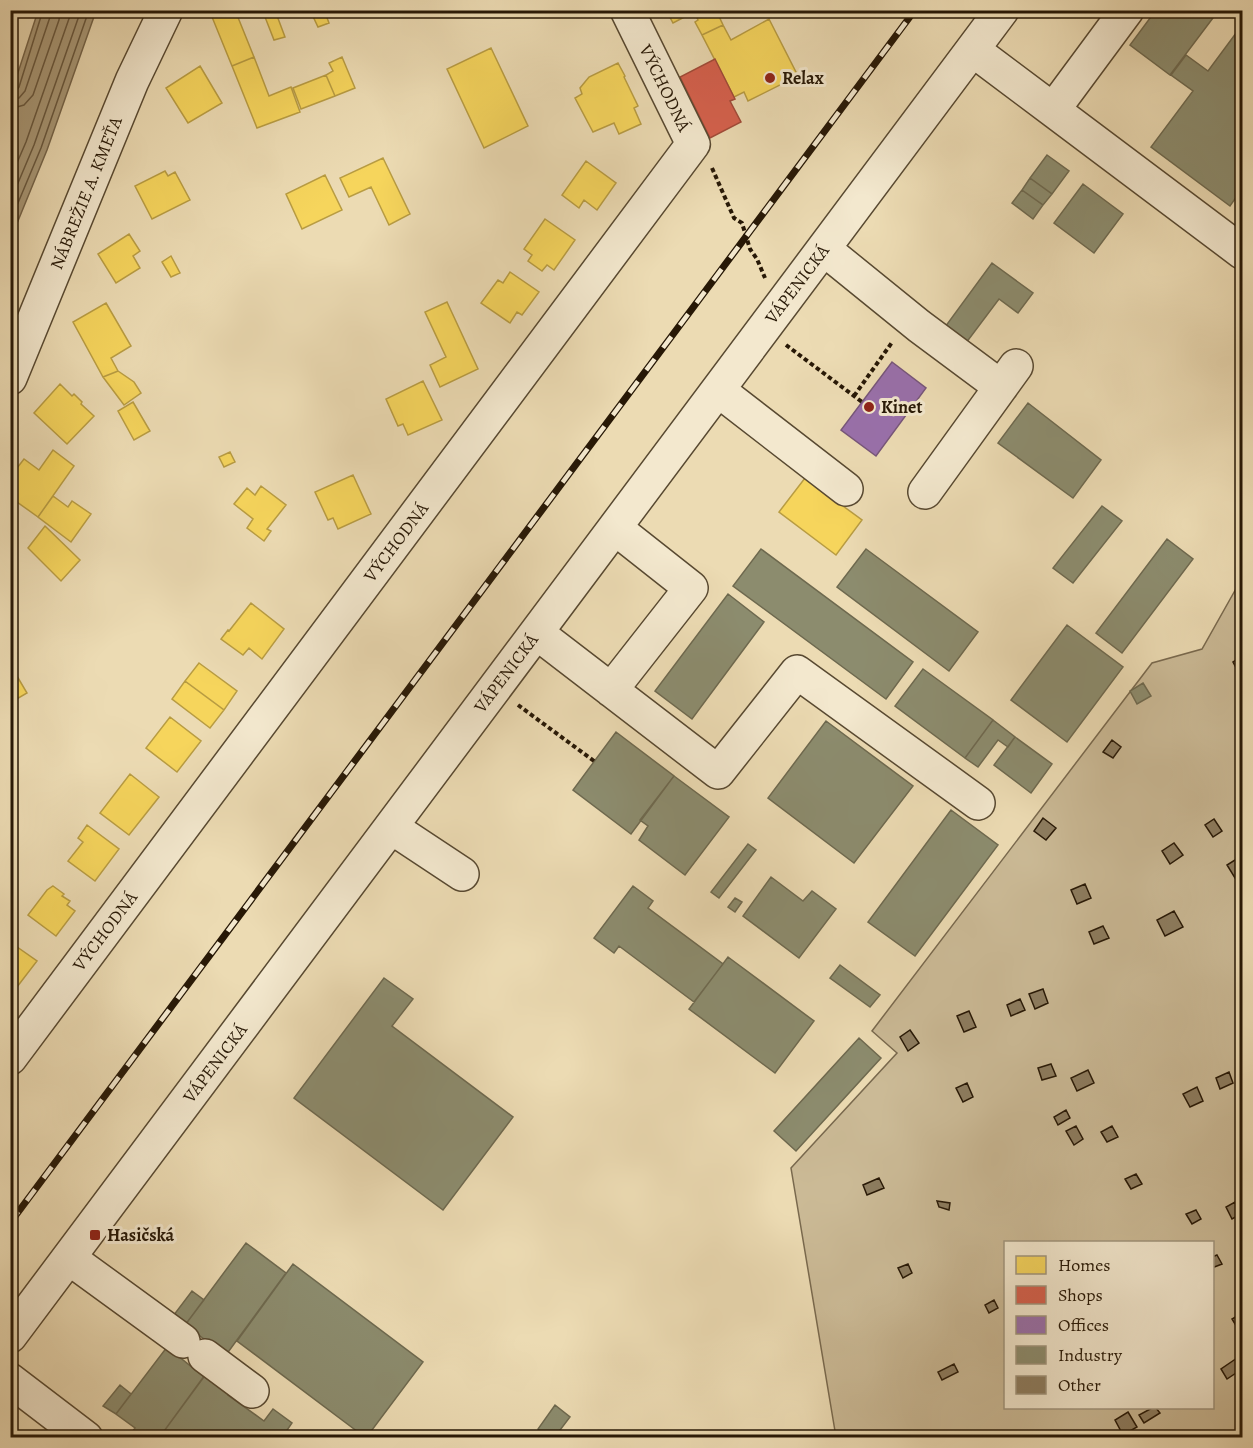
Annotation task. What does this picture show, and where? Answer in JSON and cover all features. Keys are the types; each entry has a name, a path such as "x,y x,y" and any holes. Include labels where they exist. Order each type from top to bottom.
{"street":[{"name":"NÁBREŽIE A. KMEŤA","path":"10,378 132,81 166,10"},
{"name":"VÝCHODNÁ","path":"10,1058 693,144 627,10"},
{"name":"VÁPENICKÁ","path":"10,1336 1002,10"},
{"path":"1053,110 1127,10"},
{"path":"973,50 1242,252"},
{"path":"824,249 909,318 1008,376 925,492"},
{"path":"718,390 846,489"},
{"path":"611,690 691,588 615,528"},
{"path":"537,633 718,772 797,672 978,803"},
{"path":"391,827 462,874"},
{"path":"69,1258 252,1391"},
{"path":"10,1380 72,1433"}],"path":[{"path":"693,144 704,151 734,218 742,223 750,249 757,259"},
{"path":"854,396 909,318"},
{"path":"764,328 862,402"},
{"path":"495,688 594,761"}],"shaded area":[{"path":"1242,578 1242,1437 836,1437 791,1168 897,1053 872,1031 1152,663 1202,649"}],"water":[{"path":"38,11 96,11 47,150 11,238 11,94"}],"building: Homes":[{"path":"227,10 235,10 254,57 232,66 212,17"},
{"path":"310,10 324,10 329,23 318,27"},
{"path":"666,10 716,10 723,25 702,35 695,22 698,20 694,12 673,23"},
{"path":"276,13 285,37 274,40 265,17"},
{"path":"769,19 798,76 748,101 744,92 734,97 702,35 723,25 731,40"},
{"path":"491,48 528,126 484,148 447,69"},
{"path":"254,57 269,96 291,87 300,112 257,128 232,66"},
{"path":"342,57 355,88 335,96 326,75 333,71 329,63"},
{"path":"618,63 638,106 634,108 641,124 619,134 614,123 593,132 575,98 582,94 580,88 589,77"},
{"path":"200,66 222,103 188,123 166,88"},
{"path":"326,75 335,96 301,109 293,88"},
{"path":"383,158 410,214 389,225 371,187 349,197 340,178"},
{"path":"586,161 616,183 597,210 584,200 579,208 562,195"},
{"path":"165,171 168,176 175,172 190,200 152,219 135,186"},
{"path":"325,175 342,210 302,229 286,194"},
{"path":"545,219 575,240 554,270 547,265 542,271 528,261 532,255 524,249"},
{"path":"129,234 140,251 133,256 140,268 116,283 98,254"},
{"path":"171,256 180,273 171,277 162,262"},
{"path":"510,272 539,292 522,315 517,312 510,323 481,303 498,280 503,283"},
{"path":"447,302 478,369 440,387 430,365 446,357 425,312"},
{"path":"106,303 131,346 111,358 118,371 103,377 73,322"},
{"path":"118,371 134,382 141,393 124,405 103,377"},
{"path":"423,381 442,420 408,435 403,424 398,426 386,399"},
{"path":"60,384 72,396 74,394 94,416 67,444 34,413"},
{"path":"133,402 150,431 134,440 118,411"},
{"path":"53,450 74,466 38,517 10,497 10,477 24,459 39,470"},
{"path":"230,452 235,462 224,467 219,457"},
{"path":"353,475 371,514 338,529 333,518 328,520 315,492"},
{"path":"805,478 862,520 836,555 779,512"},
{"path":"261,486 286,505 267,529 271,531 264,541 247,528 253,519 234,504 247,488 255,495"},
{"path":"53,496 68,507 72,501 91,514 71,542 38,517"},
{"path":"45,526 80,560 61,581 28,548"},
{"path":"251,603 284,629 262,659 249,648 243,655 221,639"},
{"path":"199,663 237,691 224,710 185,681"},
{"path":"14,671 27,693 10,703 10,673"},
{"path":"185,681 224,710 210,728 172,699"},
{"path":"170,717 201,741 177,772 146,748"},
{"path":"130,774 159,797 129,835 100,813"},
{"path":"87,825 119,849 95,881 68,861 83,842 78,838"},
{"path":"53,886 64,894 62,896 70,901 67,905 75,911 56,936 28,915 47,890"},
{"path":"10,942 37,961 17,987 10,983"}],"building: Shops":[{"path":"715,59 735,99 730,101 741,122 710,138 680,77"}],"building: Offices":[{"path":"892,362 926,388 876,456 841,430"}],"building: Industry":[{"path":"1156,10 1219,10 1170,75 1130,45"},
{"path":"1242,25 1242,189 1230,206 1151,147 1193,91 1171,75 1186,55 1208,71"},
{"path":"1047,155 1069,171 1052,194 1030,178"},
{"path":"1030,178 1052,194 1043,205 1022,190"},
{"path":"1083,184 1123,214 1094,253 1054,223"},
{"path":"1022,190 1043,205 1033,219 1012,203"},
{"path":"992,263 1033,293 1018,313 999,299 966,343 945,327"},
{"path":"1028,403 1101,460 1073,498 998,443"},
{"path":"1102,506 1122,521 1073,583 1053,568"},
{"path":"1167,539 1193,559 1122,653 1096,633"},
{"path":"761,549 913,662 886,699 733,586"},
{"path":"866,549 978,632 949,671 837,587"},
{"path":"728,594 764,622 692,719 655,691"},
{"path":"1067,625 1123,667 1067,742 1011,700"},
{"path":"923,669 993,720 965,758 895,706"},
{"path":"1143,683 1151,696 1137,704 1130,691"},
{"path":"993,720 1015,737 1008,747 998,740 978,767 965,758"},
{"path":"826,721 913,786 854,863 768,798"},
{"path":"616,732 674,776 631,834 573,790"},
{"path":"1015,737 1052,764 1031,793 994,765"},
{"path":"674,776 729,817 685,875 639,840 648,826 640,820"},
{"path":"951,810 998,845 915,956 868,922"},
{"path":"748,844 756,850 719,898 711,892"},
{"path":"771,877 803,901 812,891 836,909 799,958 743,916"},
{"path":"633,886 653,901 648,908 723,964 694,1002 619,946 614,953 594,938"},
{"path":"735,898 742,902 735,912 728,907"},
{"path":"728,957 814,1021 775,1073 689,1009"},
{"path":"840,965 880,995 870,1007 830,978"},
{"path":"384,978 413,999 392,1026 513,1117 443,1210 294,1098"},
{"path":"859,1038 881,1058 796,1151 774,1131"},
{"path":"246,1243 286,1273 226,1355 185,1325"},
{"path":"293,1264 423,1362 366,1438 237,1341"},
{"path":"192,1291 204,1300 185,1325 170,1320"},
{"path":"167,1347 204,1377 159,1438 130,1438 135,1428 116,1414"},
{"path":"207,1372 232,1390 228,1395 264,1421 273,1409 292,1423 283,1436 285,1438 159,1438"},
{"path":"120,1385 131,1394 116,1414 103,1406"},
{"path":"555,1405 570,1417 554,1438 550,1438 538,1429"}],"building: Other":[{"path":"1242,656 1242,679 1233,662"},
{"path":"1112,740 1121,747 1113,758 1103,752"},
{"path":"1043,818 1056,828 1046,840 1034,831"},
{"path":"1214,819 1222,831 1213,837 1205,825"},
{"path":"1174,843 1183,855 1170,864 1162,851"},
{"path":"1238,858 1242,865 1242,873 1235,878 1227,865"},
{"path":"1085,884 1091,898 1077,904 1071,890"},
{"path":"1174,911 1183,927 1165,936 1157,920"},
{"path":"1103,926 1109,938 1094,944 1089,932"},
{"path":"1043,989 1048,1003 1035,1009 1029,994"},
{"path":"1020,999 1025,1010 1011,1016 1007,1005"},
{"path":"969,1011 976,1027 964,1032 957,1016"},
{"path":"910,1030 919,1043 908,1051 900,1037"},
{"path":"1051,1064 1056,1076 1042,1080 1038,1068"},
{"path":"1088,1070 1094,1083 1077,1091 1071,1078"},
{"path":"1229,1072 1233,1083 1220,1089 1216,1078"},
{"path":"967,1083 973,1097 963,1102 956,1088"},
{"path":"1197,1087 1203,1101 1190,1107 1183,1094"},
{"path":"1066,1110 1070,1118 1058,1125 1054,1117"},
{"path":"1076,1126 1083,1139 1074,1145 1066,1131"},
{"path":"1112,1126 1118,1137 1107,1142 1101,1132"},
{"path":"1136,1174 1142,1184 1131,1189 1125,1179"},
{"path":"879,1178 884,1188 867,1195 863,1185"},
{"path":"937,1201 950,1203 949,1210 939,1207"},
{"path":"1235,1202 1241,1214 1232,1219 1226,1207"},
{"path":"1196,1210 1201,1219 1192,1224 1186,1214"},
{"path":"1217,1255 1222,1264 1214,1267 1214,1256"},
{"path":"908,1264 912,1273 903,1278 898,1268"},
{"path":"994,1300 998,1308 989,1313 985,1305"},
{"path":"1242,1313 1242,1326 1238,1329 1232,1319"},
{"path":"1237,1358 1242,1369 1227,1379 1221,1369"},
{"path":"954,1364 958,1372 942,1380 938,1372"},
{"path":"1150,1409 1157,1409 1160,1413 1144,1423 1139,1415"},
{"path":"1128,1412 1137,1427 1123,1435 1115,1420"}],"railway":[{"path":"10,1223 915,10"}],"place":[{"name":"Relax","path":"770,78"},
{"name":"Kinet","path":"869,407"},
{"name":"Hasičská","path":"95,1235"}]}
